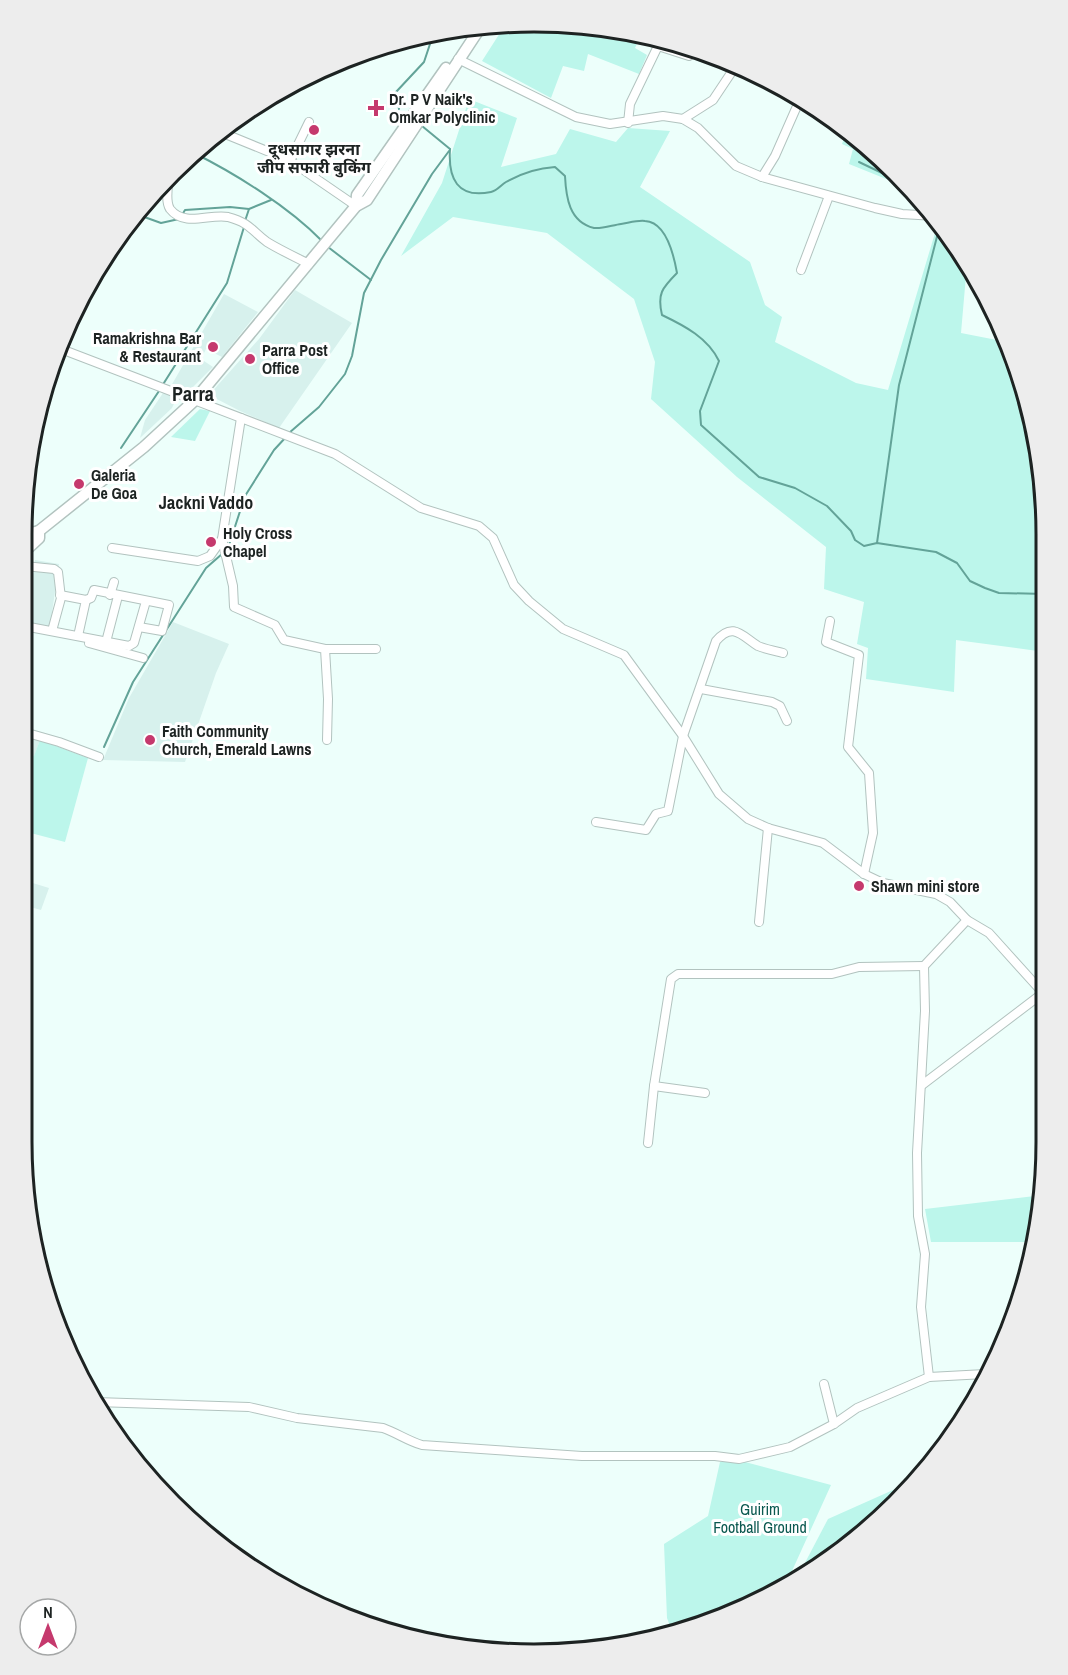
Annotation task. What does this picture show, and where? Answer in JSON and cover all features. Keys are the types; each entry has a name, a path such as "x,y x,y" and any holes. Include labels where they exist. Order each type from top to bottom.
{"main road":[{"path":"31,533 39,531 144,447 195,400 356,206 366,200 407,131 452,71 475,35"},
{"path":"31,546 39,538 39,531"}],"street":[{"path":"628,123 630,104 659,48"},
{"path":"458,59 576,117 610,124 663,116 683,119 698,128 736,165 762,177 902,214 922,215"},
{"path":"683,119 713,100 731,72"},
{"path":"762,177 775,156 797,106"},
{"path":"290,161 309,122"},
{"path":"228,135 290,161 356,206"},
{"path":"168,190 168,202 171,210 184,218 225,216 248,224 267,241 309,264"},
{"path":"801,270 830,196"},
{"path":"66,351 335,454 421,508 479,526 493,538 514,585 529,601 563,629 624,655 683,736 719,794 748,819 768,828 823,843 864,874 883,883 936,894 950,902 967,920 989,933 1036,984"},
{"path":"241,418 222,539 233,586 234,607 275,625 284,640 325,649 376,649"},
{"path":"112,548 198,561 210,556 222,539"},
{"path":"31,567 56,570 59,575 60,595 52,631"},
{"path":"106,642 114,582"},
{"path":"60,595 86,600 91,598 94,590 169,605 164,628 159,632 139,627"},
{"path":"78,636 86,600"},
{"path":"31,629 133,645 146,601"},
{"path":"830,621 826,642 859,655 848,747 869,773 873,833 864,874"},
{"path":"31,630 143,658"},
{"path":"596,822 646,830 656,814 668,811 683,736 716,641 723,633 733,631 744,635 760,647 783,653"},
{"path":"325,649 328,699 327,740"},
{"path":"701,689 772,702 780,706 787,721"},
{"path":"31,734 99,757"},
{"path":"759,922 768,828"},
{"path":"929,1377 921,1307 925,1254 918,1216 917,1153 925,1011 924,966 967,920"},
{"path":"648,1143 654,1086 671,979 678,974 832,974 859,967 924,966"},
{"path":"922,1085 1036,999"},
{"path":"654,1086 705,1093"},
{"path":"105,1402 249,1407 297,1418 383,1428 393,1431 406,1440 422,1445 582,1456 715,1456 739,1459 790,1447 834,1424 857,1408 929,1377 979,1374"},
{"path":"824,1384 834,1424"}],"shaded area":[{"path":"295,290 352,323 279,428 209,395 259,339"},
{"path":"224,294 258,312 222,357 206,349 201,359 213,367 190,390 171,386"},
{"path":"163,393 177,397 172,408 140,438 145,420"},
{"path":"35,560 59,564 49,633 31,629 31,590"},
{"path":"173,622 229,644 216,673 185,762 103,760 129,698"},
{"path":"31,737 40,740 31,759"},
{"path":"31,882 49,888 41,910 31,907"}],"green space":[{"path":"501,33 567,33 600,36 638,42 635,48 647,55 639,74 588,54 584,71 563,66 551,98 482,61"},
{"path":"469,99 517,118 501,167 556,154 570,129 616,142 628,128 670,131 640,187 750,262 765,305 782,317 775,342 856,383 888,390 935,231 966,278 961,333 997,340 1010,372 1027,436 1035,501 1036,651 956,640 954,692 866,679 868,648 857,644 864,602 824,589 826,547 737,477 651,399 655,362 634,299 547,233 453,217 401,256 442,183"},
{"path":"844,138 891,181 849,164 853,149 842,144"},
{"path":"200,409 210,411 195,441 171,437"},
{"path":"40,740 88,758 65,842 31,833 31,756 34,756"},
{"path":"1033,1196 1026,1242 931,1242 925,1209"},
{"name":"Guirim Football Ground","path":"720,1462 745,1462 831,1485 792,1572 756,1592 726,1605 669,1624 667,1618 664,1544 708,1516"},
{"path":"896,1489 840,1540 804,1564 828,1519"}],"waterway":[{"path":"399,109 396,92 424,62 431,42"},
{"path":"422,126 450,149"},
{"path":"450,149 453,177 457,184 470,192 493,191 523,174 555,167 565,176 570,208 586,225 600,228 642,221 652,223 664,233 677,273 662,292 660,302 662,315 702,339 719,361 700,411 701,425 759,477 795,488 827,506 851,531 855,540 864,546 877,543 936,552 957,563 970,581 985,588 999,593 1036,594"},
{"path":"289,433 319,407 345,374 352,356 364,293 432,174 449,151"},
{"path":"202,157 261,192 309,228 322,241"},
{"path":"859,162 883,174"},
{"path":"182,215 185,210 230,207 249,209 271,200"},
{"path":"245,221 249,209"},
{"path":"144,217 161,223 179,219"},
{"path":"162,386 227,283 244,227"},
{"path":"877,543 899,385 938,234"},
{"path":"328,247 371,280"},
{"path":"121,448 159,391"},
{"path":"228,548 245,496 274,450 286,437"},
{"path":"104,747 133,682 206,568 222,554"}],"place":[{"name":"Dr. P V Naik's Omkar Polyclinic","path":"376,108"},
{"name":"दूधसागर झरना जीप सफारी बुकिंग","path":"314,130"},
{"name":"Ramakrishna Bar & Restaurant","path":"213,347"},
{"name":"Parra Post Office","path":"250,359"},
{"name":"Galeria De Goa","path":"79,484"},
{"name":"Holy Cross Chapel","path":"211,542"},
{"name":"Faith Community Church, Emerald Lawns","path":"150,740"},
{"name":"Shawn mini store","path":"859,886"}],"district":[{"name":"Parra","path":"193,393"},
{"name":"Jackni Vaddo","path":"206,502"}]}
